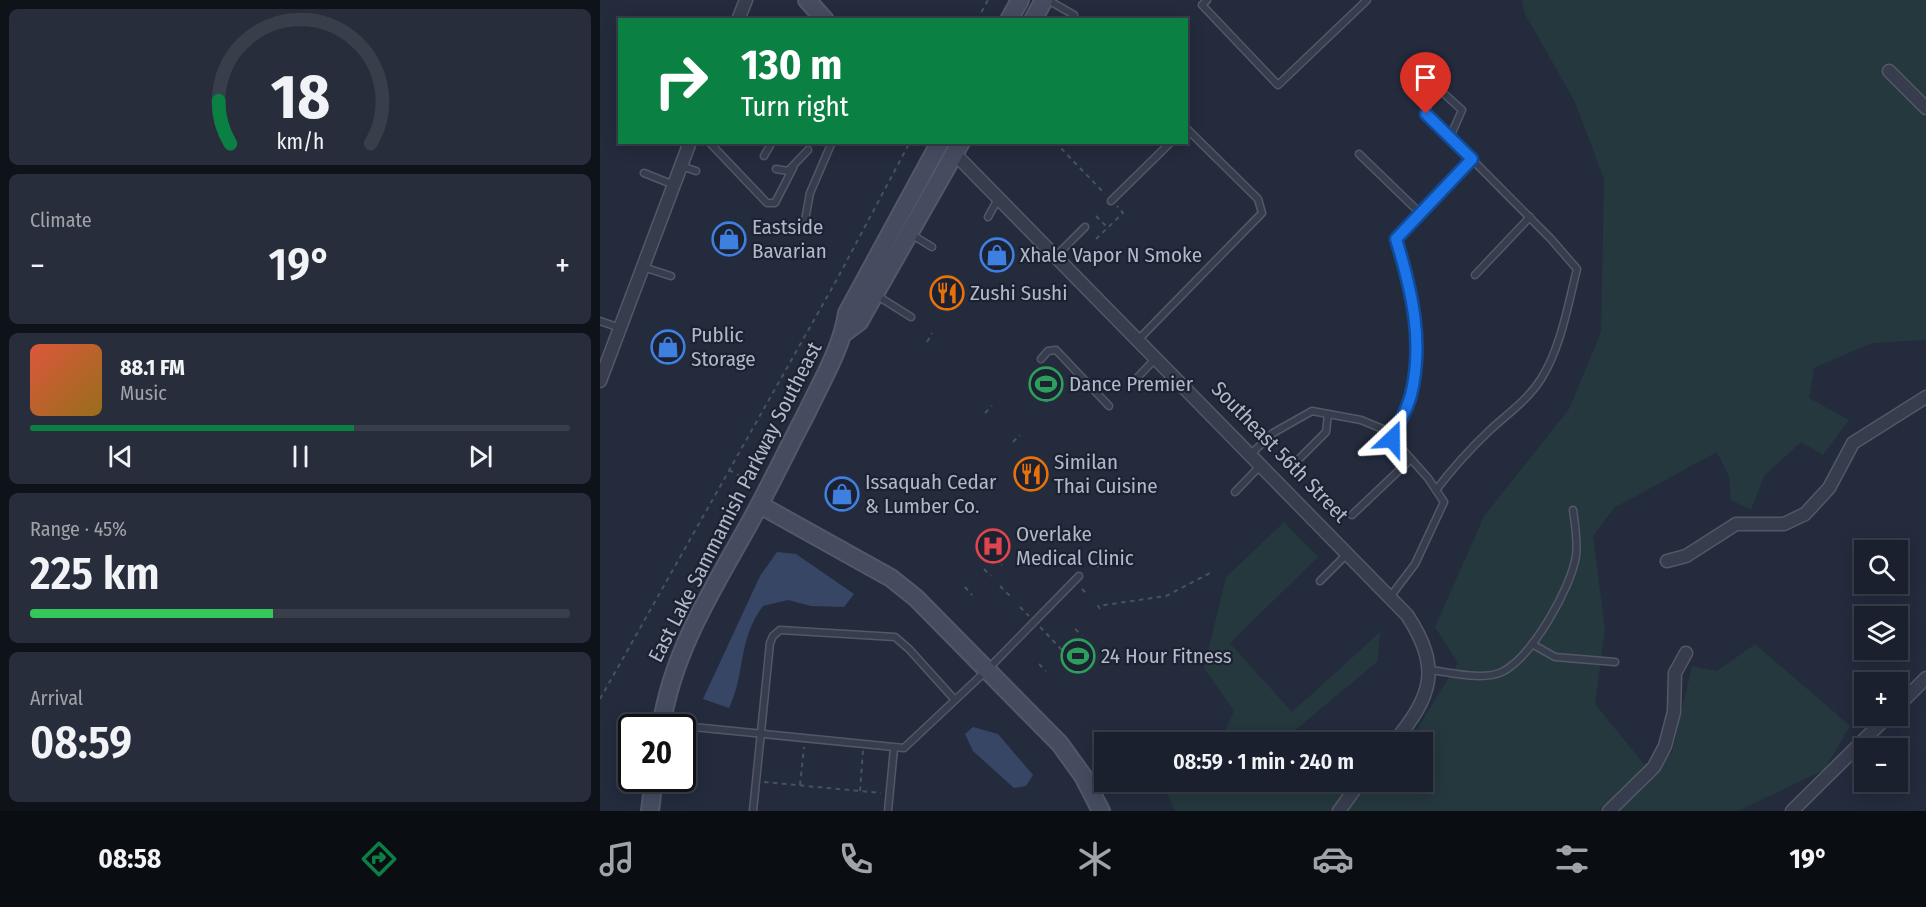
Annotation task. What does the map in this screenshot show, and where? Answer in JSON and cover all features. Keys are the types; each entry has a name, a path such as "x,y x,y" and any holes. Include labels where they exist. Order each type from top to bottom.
{"main road":[{"path":"807,0 823,18"},
{"path":"1010,18 1020,0"},
{"path":"1034,18 1046,0"},
{"name":"East Lake Sammamish Parkway Southeast","path":"844,333 860,322 909,233 950,145"},
{"name":"East Lake Sammamish Parkway Southeast","path":"663,714 669,685 682,648 760,505 844,333 847,313 950,145"},
{"path":"760,505 891,578 916,598 1070,757 1101,811"},
{"path":"650,811 652,792"}],"street":[{"path":"739,18 746,0"},
{"path":"1889,71 1926,108"},
{"path":"600,381 689,144"},
{"name":"Southeast 56th Street","path":"950,145 998,198 1390,597 1415,627 1425,651 1429,670 1428,687 1420,708 1402,732"},
{"path":"1667,561 1686,556 1736,524 1784,524 1805,514 1829,488 1853,443 1926,397"},
{"path":"1609,811 1654,767 1665,746 1674,712 1675,673 1686,653"},
{"path":"1908,696 1926,678"},
{"path":"1792,811 1878,726"},
{"path":"1339,811 1353,792"}],"lane":[{"path":"1046,0 1074,15"},
{"path":"1207,0 1202,5 1278,85 1367,0"},
{"path":"1436,490 1449,472 1490,431 1518,408 1535,386 1559,336 1577,269 1451,135 1440,130 1426,114 1428,100 1440,90 1462,110 1451,135"},
{"path":"1138,340 1259,218 1263,210 1258,200 1188,130"},
{"path":"711,144 767,203 775,202 793,168 808,150"},
{"path":"764,156 771,144"},
{"path":"805,220 810,193 831,144"},
{"path":"1112,205 1169,144"},
{"path":"1359,154 1421,214"},
{"path":"1392,439 1410,397 1417,361 1415,306 1396,239 1472,159"},
{"path":"681,166 696,171"},
{"path":"776,169 788,171 793,168"},
{"path":"644,173 674,185"},
{"path":"988,217 998,198"},
{"path":"1475,275 1530,218"},
{"path":"1056,256 1085,227"},
{"path":"909,233 932,247"},
{"path":"643,267 671,276"},
{"path":"875,295 911,317"},
{"path":"600,321 620,328"},
{"path":"1041,359 1048,351 1056,350 1109,406"},
{"path":"1135,380 1156,358"},
{"path":"1251,454 1273,433 1312,411 1361,420 1385,430 1444,502 1415,564 1390,597"},
{"path":"1295,463 1326,432 1328,414"},
{"path":"1352,515 1411,459"},
{"path":"1235,492 1261,465"},
{"path":"1429,670 1473,675 1502,672 1532,644 1558,605 1576,558 1573,510"},
{"path":"1320,580 1348,554"},
{"path":"696,729 904,748 986,671 1079,576"},
{"path":"753,811 770,644 772,636 780,630 895,638 909,649 955,700"},
{"path":"1532,644 1555,657 1590,662 1615,662"},
{"path":"888,811 894,748"}],"path":[{"path":"978,18 988,0"},
{"path":"600,699 909,144"},
{"path":"1056,144 1106,194"},
{"path":"1096,239 1123,213 1116,206 1124,199"},
{"path":"1112,205 1120,215"},
{"path":"1096,216 1109,228"},
{"path":"927,342 932,333"},
{"path":"1046,402 1053,395"},
{"path":"986,413 992,406"},
{"path":"1013,442 1020,435"},
{"path":"729,470 751,482"},
{"path":"995,558 1002,565"},
{"path":"1097,567 1100,564"},
{"path":"984,569 991,576"},
{"path":"1100,609 1098,606 1166,596 1212,572"},
{"path":"999,586 1011,597"},
{"path":"964,588 972,595"},
{"path":"1082,589 1087,594"},
{"path":"1020,607 1029,616"},
{"path":"1040,627 1064,652"},
{"path":"1075,628 1082,635"},
{"path":"1039,663 1046,671"},
{"path":"800,785 805,739"},
{"path":"860,791 864,745"},
{"path":"756,781 890,794"}],"shaded area":[{"path":"1522,0 1926,0 1926,340 1872,343 1814,368 1809,398 1849,420 1823,455 1801,442 1764,476 1751,510 1731,500 1729,477 1717,452 1614,508 1593,536 1605,629 1595,704 1644,764 1672,753 1692,666 1717,671 1755,644 1850,726 1824,770 1738,811 1175,811 1166,792 1271,792 1271,794 1276,792 1433,792 1433,732 1415,732 1458,663 1435,627 1484,516 1569,409 1601,332 1604,179 1575,102 1525,14"},
{"path":"1284,522 1318,557 1230,643 1292,712 1380,632 1378,661 1293,732 1225,732 1234,711 1204,668 1226,577"}],"water":[{"path":"777,552 796,554 854,594 844,607 811,606 788,600 763,606 745,644 738,682 729,708 703,699 760,576"},
{"path":"973,727 998,734 1033,775 1026,786 1014,788 973,751 965,734"}],"place":[{"name":"Eastside Bavarian","path":"729,239"},
{"name":"Xhale Vapor N Smoke","path":"997,255"},
{"name":"Zushi Sushi","path":"947,293"},
{"name":"Public Storage","path":"668,347"},
{"name":"Dance Premier","path":"1046,384"},
{"name":"Similan Thai Cuisine","path":"1031,474"},
{"name":"Issaquah Cedar & Lumber Co.","path":"842,494"},
{"name":"Overlake Medical Clinic","path":"993,546"},
{"name":"24 Hour Fitness","path":"1078,656"}],"route":[{"path":"1392,439 1410,397 1417,361 1415,306 1396,239 1472,159 1451,135 1440,130 1426,114"}]}
